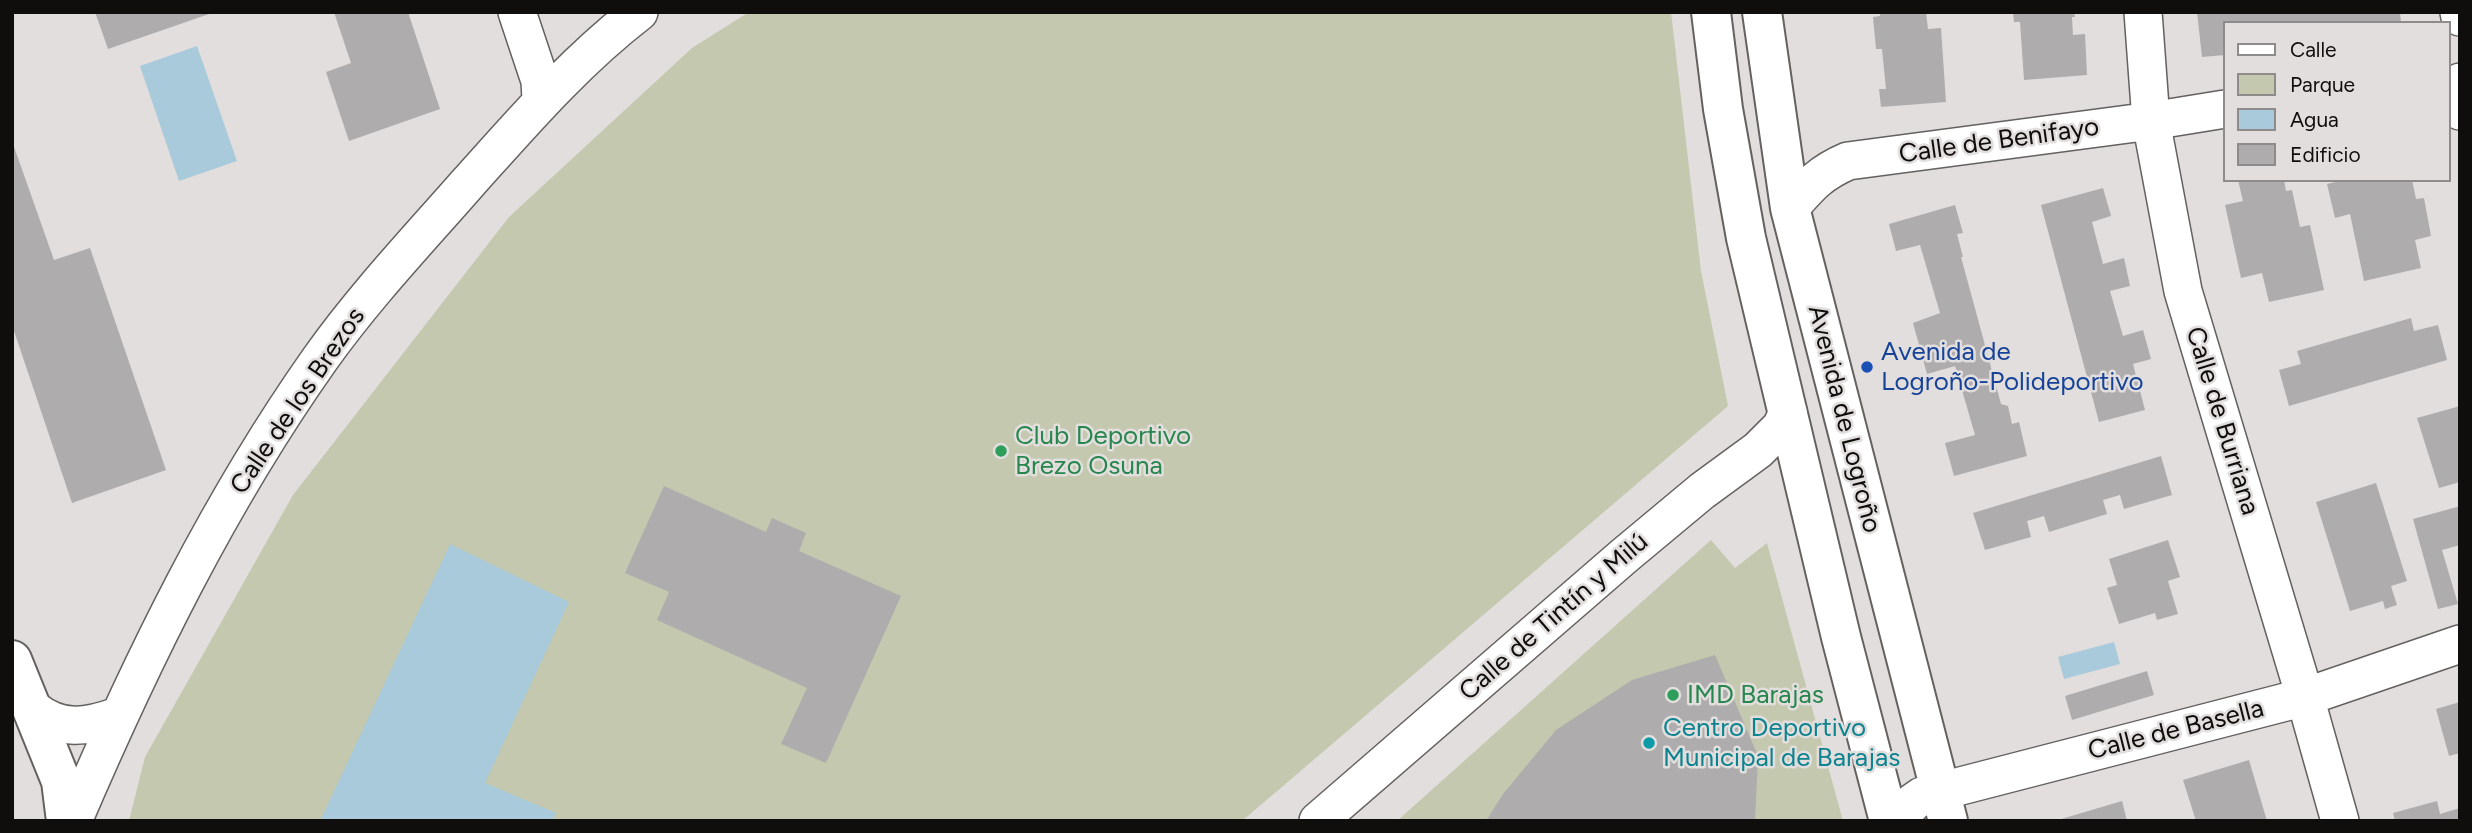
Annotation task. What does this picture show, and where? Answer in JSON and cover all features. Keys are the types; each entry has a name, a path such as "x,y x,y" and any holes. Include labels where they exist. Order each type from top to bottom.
{"main road":[{"name":"Avenida de Logroño","path":"1711,12 1723,109 1746,238 1841,637 1889,821"},
{"name":"Avenida de Logroño","path":"1762,12 1790,208 1944,806"},
{"path":"12,660 61,781 66,821"}],"street":[{"path":"517,12 540,81 541,100"},
{"name":"Calle de los Brezos","path":"73,821 118,716 219,518 256,455 321,357 393,267 541,100 639,12"},
{"name":"Calle de Burriana","path":"2143,12 2151,121 2183,291 2340,821"},
{"path":"2460,82 2456,97 2460,111"},
{"name":"Calle de Benifayo","path":"1790,208 1813,180 1848,161 2224,109"},
{"name":"Calle de Tintín y Milú","path":"1318,821 1624,556 1702,491 1765,444 1781,427 1788,412"},
{"name":"Calle de Basella","path":"1899,821 1912,803 1922,796 1944,806 2305,697 2460,644"},
{"path":"33,709 44,719 81,726 93,725 118,716"}],"green space":[{"name":"Club Deportivo Brezo Osuna","path":"749,12 1671,12 1701,271 1728,406 1242,821 129,821 145,757 293,495 509,217 692,48"},
{"name":"IMD Barajas","path":"1711,540 1735,568 1767,543 1843,821 1397,821"}],"water":[{"path":"197,46 237,161 179,181 140,66"},
{"path":"450,544 569,602 485,783 556,813 552,821 320,821"},
{"path":"2114,642 2120,664 2064,679 2058,657"}],"building":[{"path":"95,12 212,12 212,13 108,49"},
{"path":"334,12 408,12 440,109 349,141 326,72 351,63"},
{"path":"1880,12 1926,12 1928,29 1941,28 1946,102 1881,107 1879,89 1886,89 1882,49 1876,49 1873,17 1880,16"},
{"path":"2013,12 2074,12 2073,35 2085,34 2087,75 2024,80 2020,22 2014,22"},
{"path":"2197,12 2400,12 2401,21 2224,21 2224,55 2202,57"},
{"path":"12,141 54,260 90,248 166,470 72,503 12,325"},
{"path":"2238,182 2284,182 2286,191 2292,190 2300,227 2310,225 2324,290 2269,302 2262,273 2241,278 2225,205 2243,201"},
{"path":"2412,182 2416,199 2424,198 2431,236 2415,240 2421,268 2364,281 2350,214 2335,218 2327,184"},
{"path":"2103,188 2111,216 2092,222 2103,264 2124,258 2130,286 2110,291 2123,336 2143,330 2151,359 2133,364 2145,410 2099,422 2041,205"},
{"path":"1955,205 1963,233 1957,234 1961,257 2001,404 2008,406 2012,424 2019,422 2027,456 1954,476 1945,443 1975,435 1955,366 1927,374 1913,323 1940,313 1920,245 1896,251 1889,224"},
{"path":"2411,318 2414,331 2438,325 2447,360 2289,406 2279,370 2301,364 2297,351"},
{"path":"2460,406 2460,482 2439,488 2417,418"},
{"path":"2161,456 2172,495 2124,509 2120,495 2103,500 2107,514 2049,532 2044,516 2027,521 2031,537 1985,550 1973,513"},
{"path":"2376,483 2407,581 2391,586 2397,605 2385,609 2383,601 2350,611 2316,502"},
{"path":"664,486 766,532 772,518 806,533 799,551 901,596 826,763 781,744 807,688 657,620 669,592 625,573"},
{"path":"2460,507 2460,545 2442,550 2458,604 2438,609 2413,519"},
{"path":"2168,540 2180,577 2168,581 2178,614 2157,620 2155,613 2119,624 2107,588 2117,585 2109,559"},
{"name":"Centro Deportivo Municipal de Barajas","path":"1715,655 1758,756 1755,821 1486,821 1503,794 1556,730 1632,680"},
{"path":"2147,671 2154,695 2072,720 2065,696"},
{"path":"2460,702 2460,753 2449,756 2436,709"},
{"path":"2249,760 2267,821 2196,821 2183,780"},
{"path":"2122,801 2127,821 2058,821 2058,820"},
{"path":"2437,801 2440,814 2460,808 2460,821 2395,821 2393,813"}],"place":[{"name":"Avenida de Logroño-Polideportivo","path":"1867,367"},
{"name":"Club Deportivo Brezo Osuna","path":"1001,451"},
{"name":"IMD Barajas","path":"1673,695"},
{"name":"Centro Deportivo Municipal de Barajas","path":"1649,743"}]}
